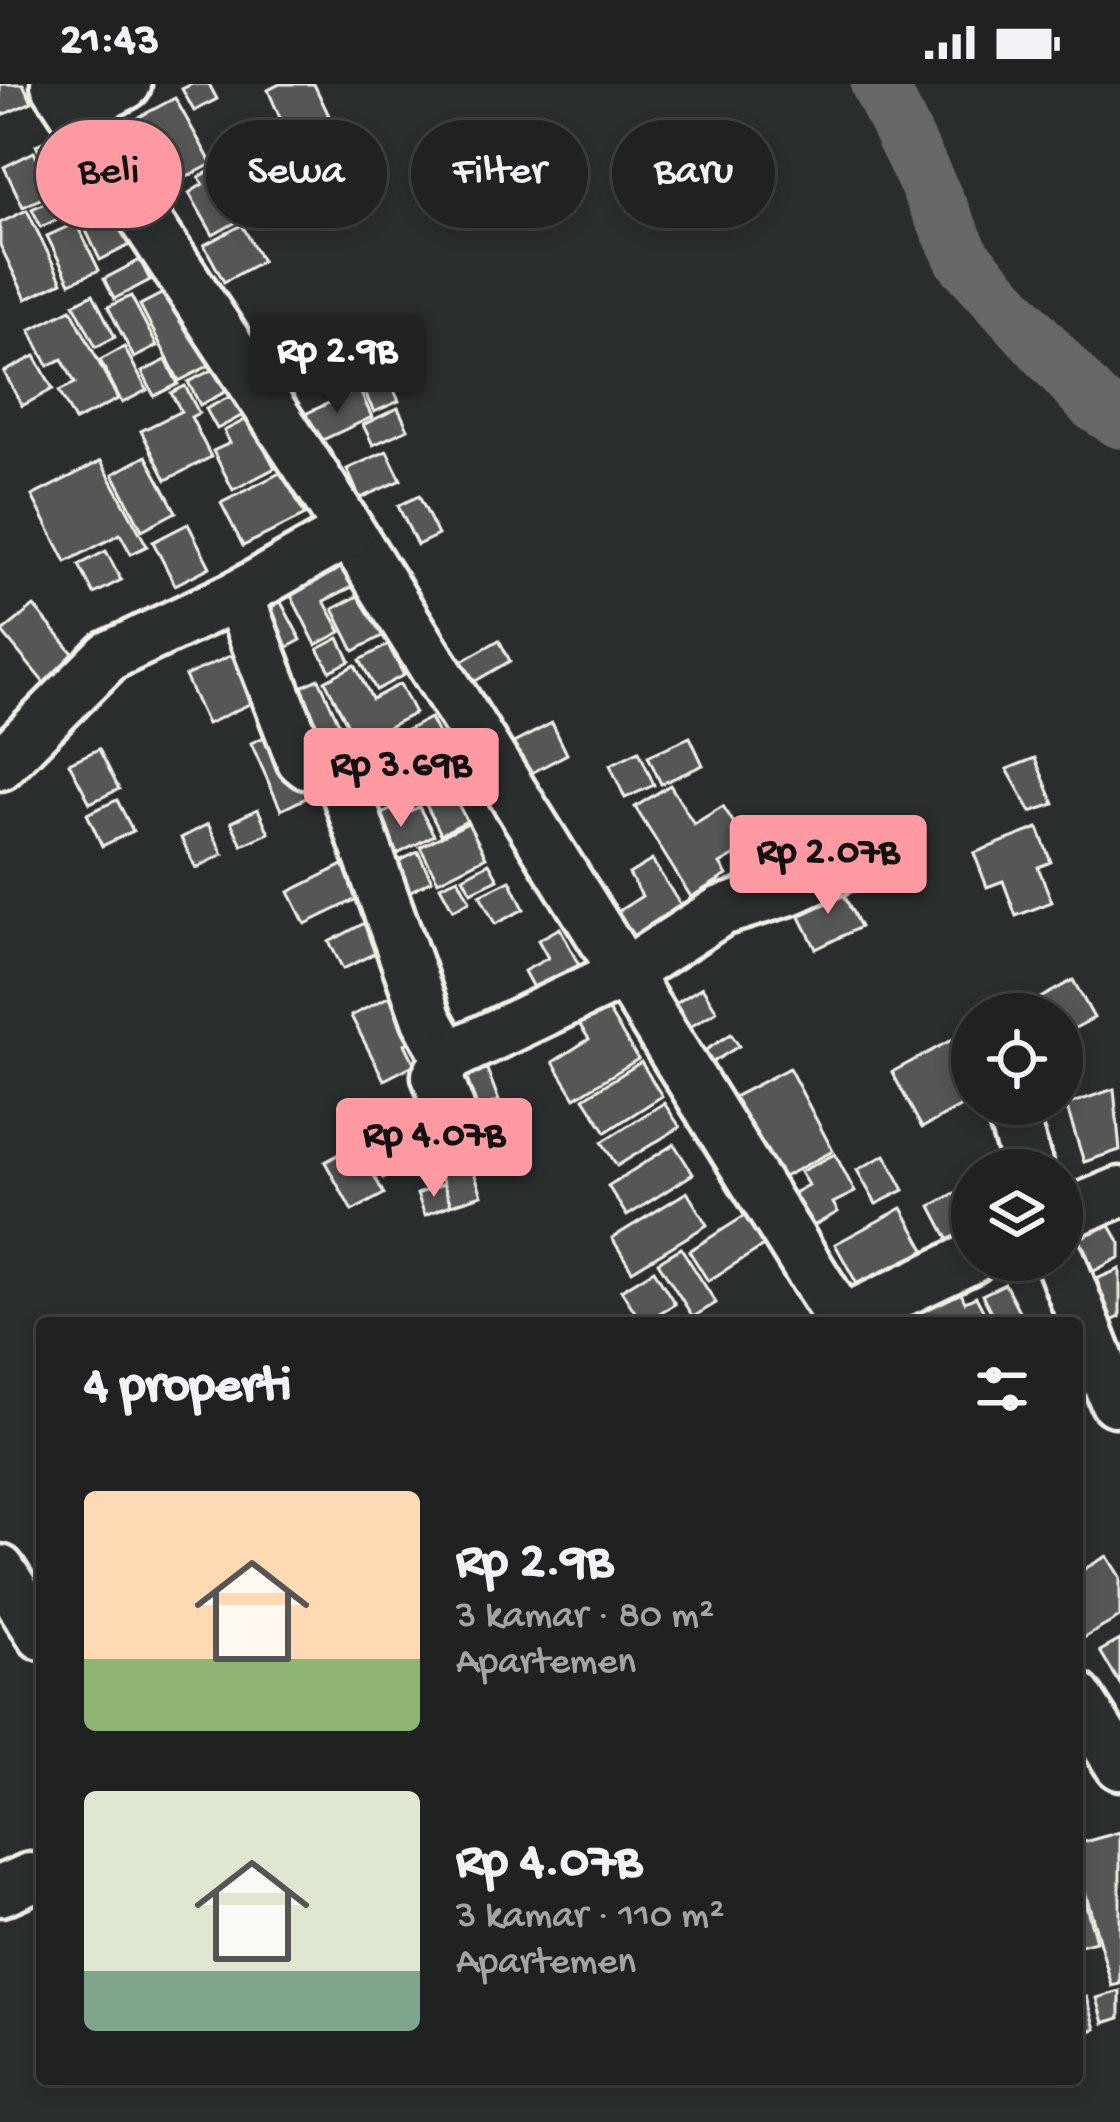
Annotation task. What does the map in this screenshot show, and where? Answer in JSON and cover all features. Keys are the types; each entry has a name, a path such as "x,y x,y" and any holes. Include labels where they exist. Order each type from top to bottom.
{"street":[{"path":"125,84 65,97 350,532 625,974 831,1317"},
{"path":"0,765 109,656 238,595 350,532"},
{"path":"238,595 301,759 307,764 335,760 427,1020 448,1057"},
{"path":"456,1127 437,1076 448,1057 625,974 721,910 793,889 880,849"},
{"path":"1083,1207 1120,1192"},
{"path":"837,1317 951,1267"},
{"path":"1068,1281 1082,1317"},
{"path":"1083,1319 1115,1401"},
{"path":"0,1570 36,1626"},
{"path":"1083,1706 1120,1765"}],"building":[{"path":"0,84 23,84 32,102 0,116"},
{"path":"209,84 217,99 194,111 182,89"},
{"path":"280,84 314,84 331,120 281,120 268,90"},
{"path":"175,98 206,153 206,167 182,179 182,120 139,117"},
{"path":"34,152 36,201 23,207 4,167"},
{"path":"206,173 206,223 189,193 203,184 199,177"},
{"path":"27,210 62,282 26,299 0,245 0,223"},
{"path":"78,228 99,270 70,283 47,236"},
{"path":"85,228 122,228 130,245 100,260"},
{"path":"244,228 262,261 224,282 204,245"},
{"path":"140,260 150,280 114,299 104,279"},
{"path":"171,289 210,365 179,381 140,305"},
{"path":"93,294 115,337 96,347 74,304"},
{"path":"131,296 157,346 134,358 108,307"},
{"path":"71,309 118,399 75,421 59,391 75,383 62,359 48,366 30,330"},
{"path":"370,339 399,401 374,412 362,387 348,393 331,357"},
{"path":"124,347 147,390 122,403 100,360"},
{"path":"35,356 53,389 22,406 4,372"},
{"path":"166,360 178,384 154,396 142,372"},
{"path":"216,368 227,391 200,405 188,382"},
{"path":"185,386 199,413 191,417 211,457 166,480 141,431 181,411 171,393"},
{"path":"359,389 372,417 316,443 303,415"},
{"path":"235,394 245,414 217,429 206,409"},
{"path":"398,408 408,429 373,445 363,425"},
{"path":"249,418 275,468 233,490 213,451 230,443 224,431"},
{"path":"387,451 401,480 360,498 347,469"},
{"path":"146,456 176,512 142,530 113,474"},
{"path":"101,461 147,546 131,554 120,534 66,562 32,496"},
{"path":"282,472 305,515 243,546 221,503"},
{"path":"419,496 438,535 417,545 398,506"},
{"path":"188,524 210,567 175,585 153,542"},
{"path":"106,551 121,580 94,594 79,565"},
{"path":"339,556 354,586 324,601 341,632 316,645 285,584"},
{"path":"273,587 301,640 275,654 247,600"},
{"path":"362,594 384,635 354,651 333,609"},
{"path":"34,606 76,657 44,683 2,632"},
{"path":"339,638 350,661 330,671 318,649"},
{"path":"499,640 510,661 465,687 453,666"},
{"path":"388,645 404,675 376,690 360,660"},
{"path":"237,653 258,700 207,724 185,676"},
{"path":"355,665 372,699 400,684 415,713 357,743 325,681"},
{"path":"319,679 346,739 313,754 286,694"},
{"path":"430,718 450,757 414,776 394,737"},
{"path":"552,723 567,754 524,777 508,746"},
{"path":"282,729 312,795 281,810 251,743"},
{"path":"690,737 703,765 661,784 648,756"},
{"path":"99,749 119,789 90,803 69,763"},
{"path":"639,751 654,785 625,798 610,765"},
{"path":"1035,758 1054,804 1031,812 1007,769"},
{"path":"670,785 694,824 723,806 749,847 720,864 727,875 691,897 635,807"},
{"path":"449,787 467,821 441,834 423,799"},
{"path":"117,800 133,831 102,846 87,814"},
{"path":"406,802 410,811 419,807 434,835 386,860 370,820"},
{"path":"258,809 269,833 242,845 231,822"},
{"path":"468,823 486,857 438,881 420,847"},
{"path":"208,824 223,854 196,868 181,838"},
{"path":"1038,828 1051,862 1038,867 1052,902 1016,916 1003,881 987,887 974,853"},
{"path":"418,852 432,880 401,896 386,867"},
{"path":"355,859 371,892 305,924 289,892"},
{"path":"652,860 690,920 638,952 614,914 642,896 629,874"},
{"path":"489,863 498,879 471,892 463,877"},
{"path":"458,878 470,901 453,910 440,886"},
{"path":"510,880 524,909 495,924 480,895"},
{"path":"839,885 860,927 816,949 795,907"},
{"path":"376,917 391,945 343,969 329,942"},
{"path":"560,928 590,987 545,1010 524,971 548,958 538,940"},
{"path":"1073,980 1080,993 1049,993"},
{"path":"702,987 717,1011 685,1030 670,1007"},
{"path":"402,990 425,1034 405,1044 415,1064 384,1080 351,1016"},
{"path":"1083,998 1094,1018 1083,1024"},
{"path":"601,999 638,1059 575,1098 553,1062 589,1039 574,1016"},
{"path":"731,1034 739,1046 708,1065 701,1053"},
{"path":"951,1040 951,1112 922,1128 892,1072"},
{"path":"641,1062 662,1096 606,1132 584,1098"},
{"path":"485,1064 499,1101 462,1114 448,1077"},
{"path":"789,1068 833,1151 772,1183 728,1100"},
{"path":"1114,1089 1120,1150 1084,1162 1072,1125 1083,1125 1083,1099"},
{"path":"400,1099 430,1154 383,1178 370,1153 390,1142 374,1113"},
{"path":"664,1103 680,1127 617,1166 602,1142"},
{"path":"517,1107 533,1150 485,1166 470,1123"},
{"path":"459,1130 482,1195 451,1205 428,1141"},
{"path":"357,1144 384,1194 352,1211 325,1162"},
{"path":"674,1144 693,1174 627,1216 608,1186"},
{"path":"835,1154 855,1192 833,1203 838,1212 806,1230 788,1196 808,1185 800,1172"},
{"path":"885,1155 904,1190 876,1204 857,1170"},
{"path":"443,1184 451,1205 425,1215 417,1194"},
{"path":"687,1192 707,1225 632,1271 612,1238"},
{"path":"951,1195 951,1244 931,1206"},
{"path":"902,1208 929,1257 862,1293 835,1244"},
{"path":"1100,1208 1120,1243 1120,1257 1083,1277 1083,1221"},
{"path":"746,1215 765,1245 708,1281 689,1251"},
{"path":"681,1248 716,1303 693,1317 658,1262"},
{"path":"1120,1269 1120,1317 1102,1325 1084,1284"},
{"path":"654,1270 675,1304 652,1317 638,1317 621,1290"},
{"path":"1005,1284 1020,1313 994,1317 982,1295"},
{"path":"960,1291 965,1302 976,1297 986,1317 908,1317"},
{"path":"1107,1556 1120,1577 1120,1617 1083,1639 1083,1570"},
{"path":"1120,1640 1120,1684 1100,1651"},
{"path":"1120,1832 1120,1984 1112,1986 1083,1884 1083,1842"},
{"path":"1083,1895 1096,1941 1083,1944"},
{"path":"1120,1991 1120,2018 1104,2023 1097,1998"},
{"path":"1087,1997 1096,2029 1083,2033 1083,1998"}],"waterway":[{"path":"879,84 964,260 1094,403 1120,420"}]}
